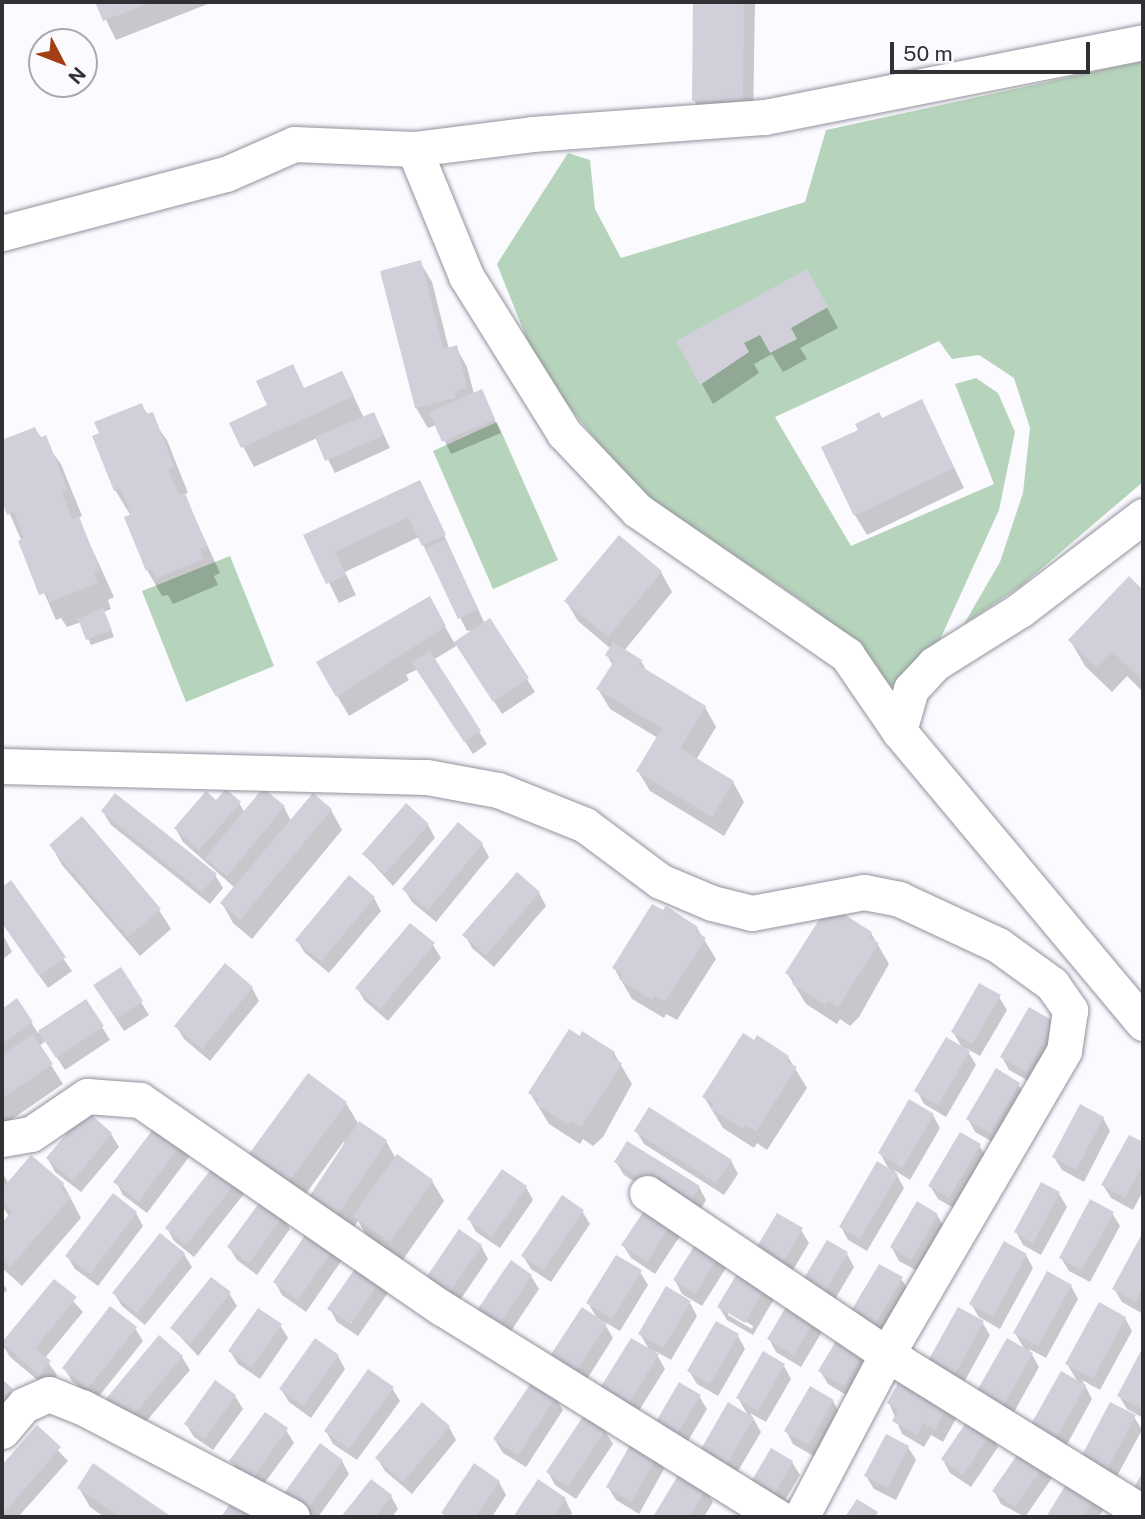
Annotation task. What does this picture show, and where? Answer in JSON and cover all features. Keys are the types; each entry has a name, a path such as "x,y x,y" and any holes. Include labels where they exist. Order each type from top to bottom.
{"street":[{"path":"2,233 226,174 294,144 414,149 532,134 765,117 1142,41"},
{"path":"414,149 466,276 564,433 637,510 847,655 899,731 1143,1023"},
{"path":"899,731 911,689 934,663 1020,610 1143,516"},
{"path":"2,766 439,779 498,790 585,825 660,881 712,903 752,913 864,892 899,899 998,945 1052,984 1070,1010 1064,1051 887,1354 801,1517"},
{"path":"2,1139 31,1134 87,1096 140,1100 442,1308 778,1517"},
{"path":"647,1193 887,1354 1143,1513"},
{"path":"2,1431 24,1405 49,1394 82,1407 292,1517"}],"green space":[{"path":"1143,61 1143,482 1021,586 964,624 1000,562 1023,493 1030,428 1014,378 979,355 952,359 939,341 775,417 851,546 994,484 955,384 976,378 998,393 1015,432 999,510 938,644 886,692 870,665 807,604 637,490 539,370 497,264 568,153 590,160 595,209 621,258 805,202 826,130"},
{"path":"497,422 558,560 493,589 433,451"},
{"path":"230,556 274,666 186,702 142,591"}],"building":[{"path":"95,2 152,2 103,21"},
{"path":"693,2 744,2 743,101 692,101"},
{"path":"421,260 443,349 457,345 467,388 454,392 456,398 415,408 380,271"},
{"path":"807,269 828,307 791,328 797,339 770,353 760,335 744,343 749,352 700,385 676,341"},
{"path":"293,364 304,388 342,371 354,396 241,448 229,423 267,405 256,381"},
{"path":"482,389 495,419 442,442 429,412"},
{"path":"922,399 954,468 854,516 821,447 858,430 855,424 879,412 882,418"},
{"path":"142,403 146,414 153,412 174,466 168,469 179,495 185,493 207,547 200,549 204,559 156,578 152,569 146,571 124,517 131,514 120,488 114,491 92,436 99,433 94,422"},
{"path":"374,412 384,435 325,461 315,437"},
{"path":"35,427 40,438 46,435 68,490 62,492 72,519 79,516 100,571 94,573 98,583 50,602 46,593 39,595 18,541 24,538 14,512 7,515 2,501 2,440"},
{"path":"420,480 446,535 422,546 408,517 335,552 346,575 326,584 303,535"},
{"path":"619,535 662,571 608,637 564,601"},
{"path":"445,540 478,609 458,619 425,549"},
{"path":"1129,576 1143,590 1143,681 1112,651 1096,667 1068,640"},
{"path":"430,596 446,626 336,697 316,662"},
{"path":"103,608 112,630 86,640 78,619"},
{"path":"490,618 529,678 493,702 454,642"},
{"path":"613,642 642,660 639,665 706,706 680,748 734,781 712,817 636,771 662,728 596,689 614,661 605,655"},
{"path":"430,651 481,731 464,742 412,663"},
{"path":"263,788 285,806 227,876 205,858"},
{"path":"226,789 241,802 199,850 174,828 206,791 216,800"},
{"path":"115,793 217,874 202,892 101,811"},
{"path":"313,793 332,809 240,920 220,903"},
{"path":"406,803 429,824 385,874 362,854"},
{"path":"82,816 161,909 128,937 49,845"},
{"path":"458,822 483,843 428,910 402,889"},
{"path":"517,872 540,892 486,955 462,935"},
{"path":"349,875 375,897 321,961 295,940"},
{"path":"11,880 66,957 39,976 2,923 2,887"},
{"path":"652,904 663,910 666,906 698,927 696,931 706,938 665,1002 655,995 652,1000 619,979 622,974 612,968"},
{"path":"826,909 836,916 839,911 872,932 869,937 879,943 838,1007 828,1001 825,1005 792,984 795,980 785,973"},
{"path":"410,923 435,943 380,1009 355,988"},
{"path":"225,963 253,987 202,1049 174,1026"},
{"path":"121,967 143,1001 116,1019 93,985"},
{"path":"979,983 1001,995 972,1044 951,1032"},
{"path":"17,998 33,1022 2,1044 2,1009"},
{"path":"86,999 104,1026 56,1058 38,1031"},
{"path":"1029,1007 1055,1022 1026,1072 1000,1057"},
{"path":"569,1029 580,1036 582,1031 615,1052 612,1057 622,1063 581,1127 571,1121 568,1125 536,1104 539,1100 528,1093"},
{"path":"743,1033 754,1040 757,1035 789,1056 786,1061 797,1067 756,1131 745,1125 743,1129 710,1108 713,1104 702,1097"},
{"path":"33,1034 53,1064 2,1098 2,1055"},
{"path":"946,1037 970,1051 938,1105 914,1091"},
{"path":"996,1068 1020,1083 990,1133 966,1119"},
{"path":"308,1073 347,1102 282,1191 243,1162"},
{"path":"909,1099 934,1114 902,1168 878,1153"},
{"path":"1080,1104 1104,1117 1076,1170 1052,1157"},
{"path":"649,1107 732,1160 716,1183 634,1131"},
{"path":"86,1110 112,1133 73,1181 46,1158"},
{"path":"160,1120 185,1139 139,1201 113,1182"},
{"path":"359,1121 387,1140 335,1219 307,1200"},
{"path":"960,1132 981,1144 949,1198 928,1186"},
{"path":"1129,1135 1143,1142 1143,1165 1125,1198 1101,1185"},
{"path":"627,1141 700,1186 687,1207 614,1162"},
{"path":"397,1154 433,1180 390,1242 353,1216"},
{"path":"31,1155 64,1183 60,1188 71,1197 10,1267 2,1259 2,1223 12,1211 2,1203 2,1189"},
{"path":"877,1161 898,1174 860,1239 839,1227"},
{"path":"216,1163 238,1180 186,1245 165,1228"},
{"path":"502,1169 527,1186 492,1237 467,1219"},
{"path":"1041,1182 1060,1192 1033,1243 1014,1232"},
{"path":"113,1193 137,1212 90,1274 65,1256"},
{"path":"562,1195 584,1210 543,1270 521,1256"},
{"path":"262,1199 284,1215 249,1263 227,1247"},
{"path":"1090,1199 1114,1212 1082,1270 1059,1258"},
{"path":"917,1201 938,1214 911,1260 890,1247"},
{"path":"650,1202 675,1218 647,1262 621,1245"},
{"path":"777,1213 803,1228 778,1271 752,1255"},
{"path":"310,1228 336,1245 298,1300 273,1282"},
{"path":"459,1229 482,1245 446,1297 423,1282"},
{"path":"1143,1232 1143,1288 1135,1302 1112,1289"},
{"path":"160,1233 185,1253 137,1313 112,1293"},
{"path":"698,1240 720,1254 695,1294 673,1280"},
{"path":"827,1240 848,1252 820,1301 798,1288"},
{"path":"1004,1241 1027,1254 993,1317 969,1304"},
{"path":"616,1255 642,1270 612,1319 586,1303"},
{"path":"361,1260 384,1276 351,1324 327,1309"},
{"path":"511,1260 532,1275 497,1328 475,1313"},
{"path":"879,1264 903,1277 869,1335 845,1321"},
{"path":"740,1269 767,1284 745,1323 717,1307"},
{"path":"1047,1271 1072,1285 1038,1346 1013,1333"},
{"path":"211,1277 231,1292 190,1344 170,1328"},
{"path":"54,1279 77,1297 35,1348 51,1361 39,1376 2,1342"},
{"path":"666,1286 691,1301 663,1348 638,1334"},
{"path":"790,1300 817,1316 794,1355 767,1339"},
{"path":"1099,1302 1126,1317 1093,1378 1065,1364"},
{"path":"110,1306 137,1327 88,1388 62,1368"},
{"path":"582,1307 607,1324 572,1378 546,1362"},
{"path":"958,1307 984,1321 950,1383 924,1368"},
{"path":"258,1308 282,1324 252,1367 228,1351"},
{"path":"716,1321 739,1334 710,1384 687,1371"},
{"path":"842,1331 867,1346 844,1386 818,1371"},
{"path":"159,1335 183,1356 129,1420 105,1400"},
{"path":"315,1338 339,1355 303,1406 279,1389"},
{"path":"631,1338 659,1354 623,1413 595,1396"},
{"path":"1007,1338 1033,1353 1000,1411 974,1396"},
{"path":"1143,1347 1143,1401 1140,1408 1117,1396"},
{"path":"763,1351 785,1364 758,1411 736,1398"},
{"path":"368,1369 394,1387 349,1449 324,1431"},
{"path":"1061,1371 1086,1385 1051,1447 1026,1433"},
{"path":"902,1376 950,1402 935,1430 923,1423 917,1435 892,1421 898,1410 887,1403"},
{"path":"2,1379 13,1389 2,1402"},
{"path":"215,1380 236,1395 205,1439 184,1424"},
{"path":"533,1380 557,1396 518,1455 493,1439"},
{"path":"679,1382 701,1395 674,1439 653,1427"},
{"path":"810,1386 834,1400 808,1445 784,1431"},
{"path":"422,1402 450,1426 403,1482 375,1458"},
{"path":"728,1402 754,1418 723,1471 697,1456"},
{"path":"1110,1402 1136,1415 1104,1475 1079,1461"},
{"path":"265,1412 288,1428 253,1478 229,1461"},
{"path":"584,1415 606,1429 568,1487 546,1472"},
{"path":"970,1417 992,1432 963,1475 941,1459"},
{"path":"37,1425 61,1447 2,1515 2,1465"},
{"path":"886,1434 909,1446 888,1488 864,1476"},
{"path":"633,1440 658,1455 631,1502 606,1487"},
{"path":"320,1443 343,1460 305,1513 282,1496"},
{"path":"771,1448 793,1461 771,1500 748,1487"},
{"path":"1022,1448 1045,1464 1015,1507 992,1491"},
{"path":"93,1463 172,1517 120,1517 77,1488"},
{"path":"474,1463 500,1481 476,1517 448,1517 441,1513"},
{"path":"1143,1471 1143,1504 1129,1497"},
{"path":"680,1472 707,1488 689,1517 653,1517"},
{"path":"1070,1478 1097,1495 1083,1517 1046,1517"},
{"path":"371,1479 392,1495 375,1517 341,1517"},
{"path":"538,1479 566,1498 553,1517 513,1517"},
{"path":"857,1499 878,1512 875,1517 845,1517"},
{"path":"230,1504 251,1517 221,1517"}]}
